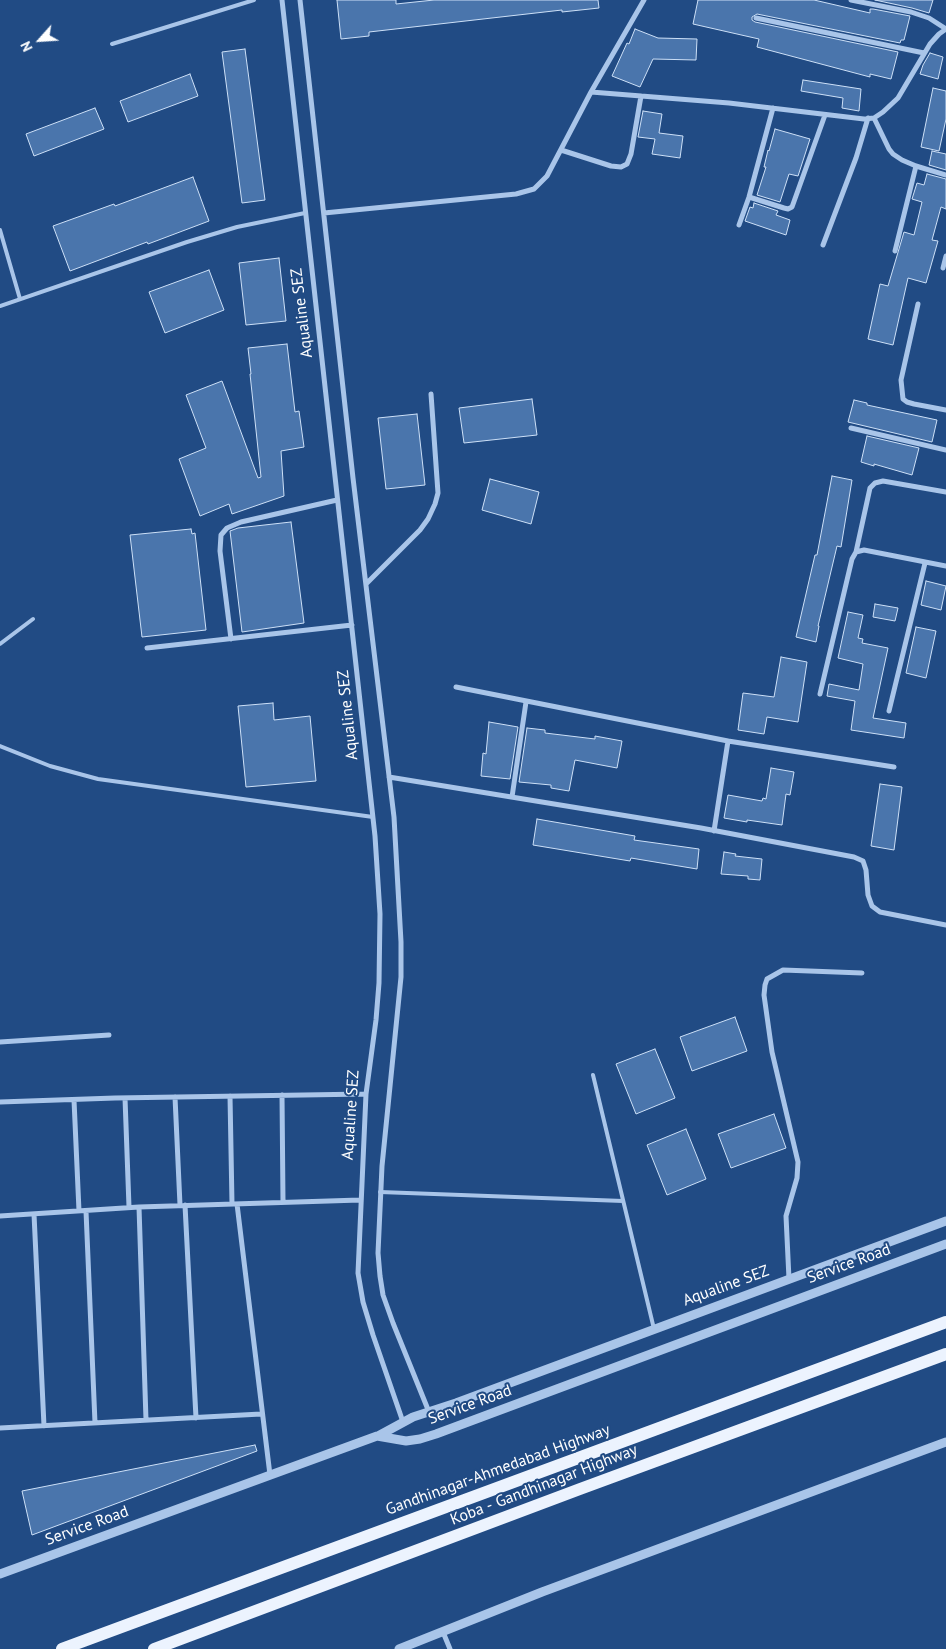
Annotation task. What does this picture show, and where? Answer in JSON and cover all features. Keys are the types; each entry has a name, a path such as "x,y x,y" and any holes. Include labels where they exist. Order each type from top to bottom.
{"main road":[{"name":"Gandhinagar-Ahmedabad Highway","path":"62,1649 946,1322"},
{"name":"Koba - Gandhinagar Highway","path":"154,1649 946,1354"}],"street":[{"name":"Aqualine SEZ","path":"282,0 373,817 380,914 379,983 366,1094 358,1273 363,1302 403,1422"},
{"path":"300,0 394,817 397,864 401,977 385,1121 378,1253 383,1295 429,1412"},
{"path":"324,213 516,194 534,189 547,176 591,92 644,0"},
{"path":"591,92 729,103 825,115 871,118 883,112 898,98 924,53 938,34 946,29 929,18 920,15 851,0"},
{"path":"756,18 924,53"},
{"path":"562,150 611,166 621,168 627,164 631,154 641,96"},
{"path":"740,225 773,108"},
{"path":"749,197 788,209 792,207 825,115"},
{"path":"871,118 893,154 916,166 946,175"},
{"path":"823,245 871,118"},
{"path":"895,251 916,166"},
{"path":"943,268 946,256"},
{"path":"918,304 901,380 903,399 914,404 946,410"},
{"path":"366,584 420,530 435,504 438,493 431,394"},
{"path":"851,428 946,450"},
{"path":"820,694 870,488 875,483 883,481 946,492"},
{"path":"230,638 220,542 226,528 241,522 337,500"},
{"path":"856,552 864,550 946,566"},
{"path":"889,711 925,563"},
{"path":"147,648 352,625"},
{"path":"456,687 728,741 894,767"},
{"path":"512,797 526,702"},
{"path":"714,831 728,741"},
{"path":"389,777 714,831 854,857 863,862 866,870 868,895 872,906 880,912 946,925"},
{"path":"789,1279 786,1216 797,1178 798,1162 772,1052 764,995 765,985 767,979 783,970 862,973"},
{"path":"0,1042 109,1035"},
{"path":"0,1102 366,1094"},
{"path":"282,1095 283,1202"},
{"path":"230,1096 234,1204 270,1475"},
{"path":"175,1097 196,1418"},
{"path":"126,1098 129,1207"},
{"path":"74,1100 79,1211"},
{"path":"0,1216 129,1207 360,1200"},
{"path":"139,1207 146,1420"},
{"path":"86,1210 95,1423"},
{"path":"34,1214 44,1426"},
{"name":"Aqualine SEZ","path":"378,1436 403,1422 429,1412 946,1221"},
{"name":"Service Road","path":"0,1574 378,1436 406,1440 420,1439 436,1434 946,1244"},
{"path":"0,1428 261,1414"},
{"path":"399,1649 542,1592 946,1442"},
{"path":"443,1632 450,1649"}],"lane":[{"path":"112,44 254,0"},
{"path":"0,306 228,230 305,213"},
{"path":"0,230 20,299"},
{"path":"0,644 33,619"},
{"path":"0,746 50,766 98,779 373,817"},
{"path":"593,1075 654,1329"},
{"path":"380,1192 623,1202"}],"building":[{"path":"337,0 396,0 396,4 434,0 598,0 599,8 562,12 562,10 369,32 369,36 341,39"},
{"path":"698,0 814,0 870,13 870,9 873,9 910,16 904,40 901,40 900,43 757,14 752,17 752,20 755,22 898,52 891,79 870,74 870,77 757,47 759,39 693,24"},
{"path":"875,0 933,0 929,13"},
{"path":"635,29 658,38 697,39 696,60 653,59 640,87 612,76"},
{"path":"245,49 265,200 242,203 222,52"},
{"path":"930,53 943,57 938,79 920,74"},
{"path":"190,74 198,96 128,122 120,101"},
{"path":"803,80 861,89 859,111 842,108 843,98 801,91"},
{"path":"933,88 946,91 946,119 939,151 921,147"},
{"path":"95,108 104,129 34,156 26,134"},
{"path":"643,111 662,114 659,133 683,136 680,158 652,154 655,139 638,137"},
{"path":"775,129 810,139 798,176 789,174 780,202 757,195"},
{"path":"932,151 946,154 946,170 929,165"},
{"path":"927,174 946,179 946,209 941,207 932,240 938,241 926,283 908,278 893,345 868,339 880,284 888,286 904,232 914,235 922,202 912,199 917,183 924,185"},
{"path":"193,177 209,221 70,271 53,226 114,204 115,206"},
{"path":"754,203 778,211 776,215 790,220 786,235 745,221 750,207 753,208"},
{"path":"279,258 286,321 246,325 239,263"},
{"path":"209,270 224,310 165,333 149,292"},
{"path":"287,344 295,412 299,411 304,447 281,451 284,496 232,514 229,504 200,516 179,459 206,448 186,395 222,381 258,478 261,477 248,348"},
{"path":"532,399 537,435 464,443 459,408"},
{"path":"854,400 867,403 867,405 937,420 932,442 848,422"},
{"path":"417,414 425,485 386,489 378,418"},
{"path":"867,436 919,448 912,475 861,462"},
{"path":"832,476 852,480 841,547 837,546 816,642 796,637 815,555 817,555"},
{"path":"490,479 539,492 531,524 482,510"},
{"path":"291,522 304,623 242,632 230,531 238,528"},
{"path":"191,529 192,534 195,533 206,630 142,637 130,535"},
{"path":"926,581 946,586 941,610 921,605"},
{"path":"875,604 898,608 895,621 873,617"},
{"path":"848,612 863,615 858,638 863,639 862,643 888,648 873,718 906,723 904,738 851,730 855,701 827,696 829,684 859,690 863,664 838,658"},
{"path":"916,627 936,631 926,678 906,673"},
{"path":"781,657 807,662 798,722 767,717 764,734 738,730 743,693 774,697"},
{"path":"273,703 274,720 310,716 316,781 246,787 238,706"},
{"path":"489,722 518,727 510,779 481,776 483,753 486,754"},
{"path":"527,728 545,730 545,733 595,739 595,736 622,741 617,768 575,760 569,791 551,788 551,785 519,782"},
{"path":"771,768 794,772 790,795 786,794 782,825 724,818 728,795 762,801 763,798 766,799"},
{"path":"880,784 902,787 894,850 871,846"},
{"path":"537,819 635,836 634,840 699,849 697,869 631,858 630,861 533,845"},
{"path":"724,852 736,854 735,856 762,859 760,880 748,879 748,876 721,874"},
{"path":"735,1017 747,1051 692,1071 680,1037"},
{"path":"655,1049 675,1098 636,1114 616,1064"},
{"path":"774,1114 786,1148 731,1168 718,1134"},
{"path":"686,1129 706,1179 667,1195 647,1145"},
{"path":"255,1445 257,1451 32,1535 22,1491"}]}
